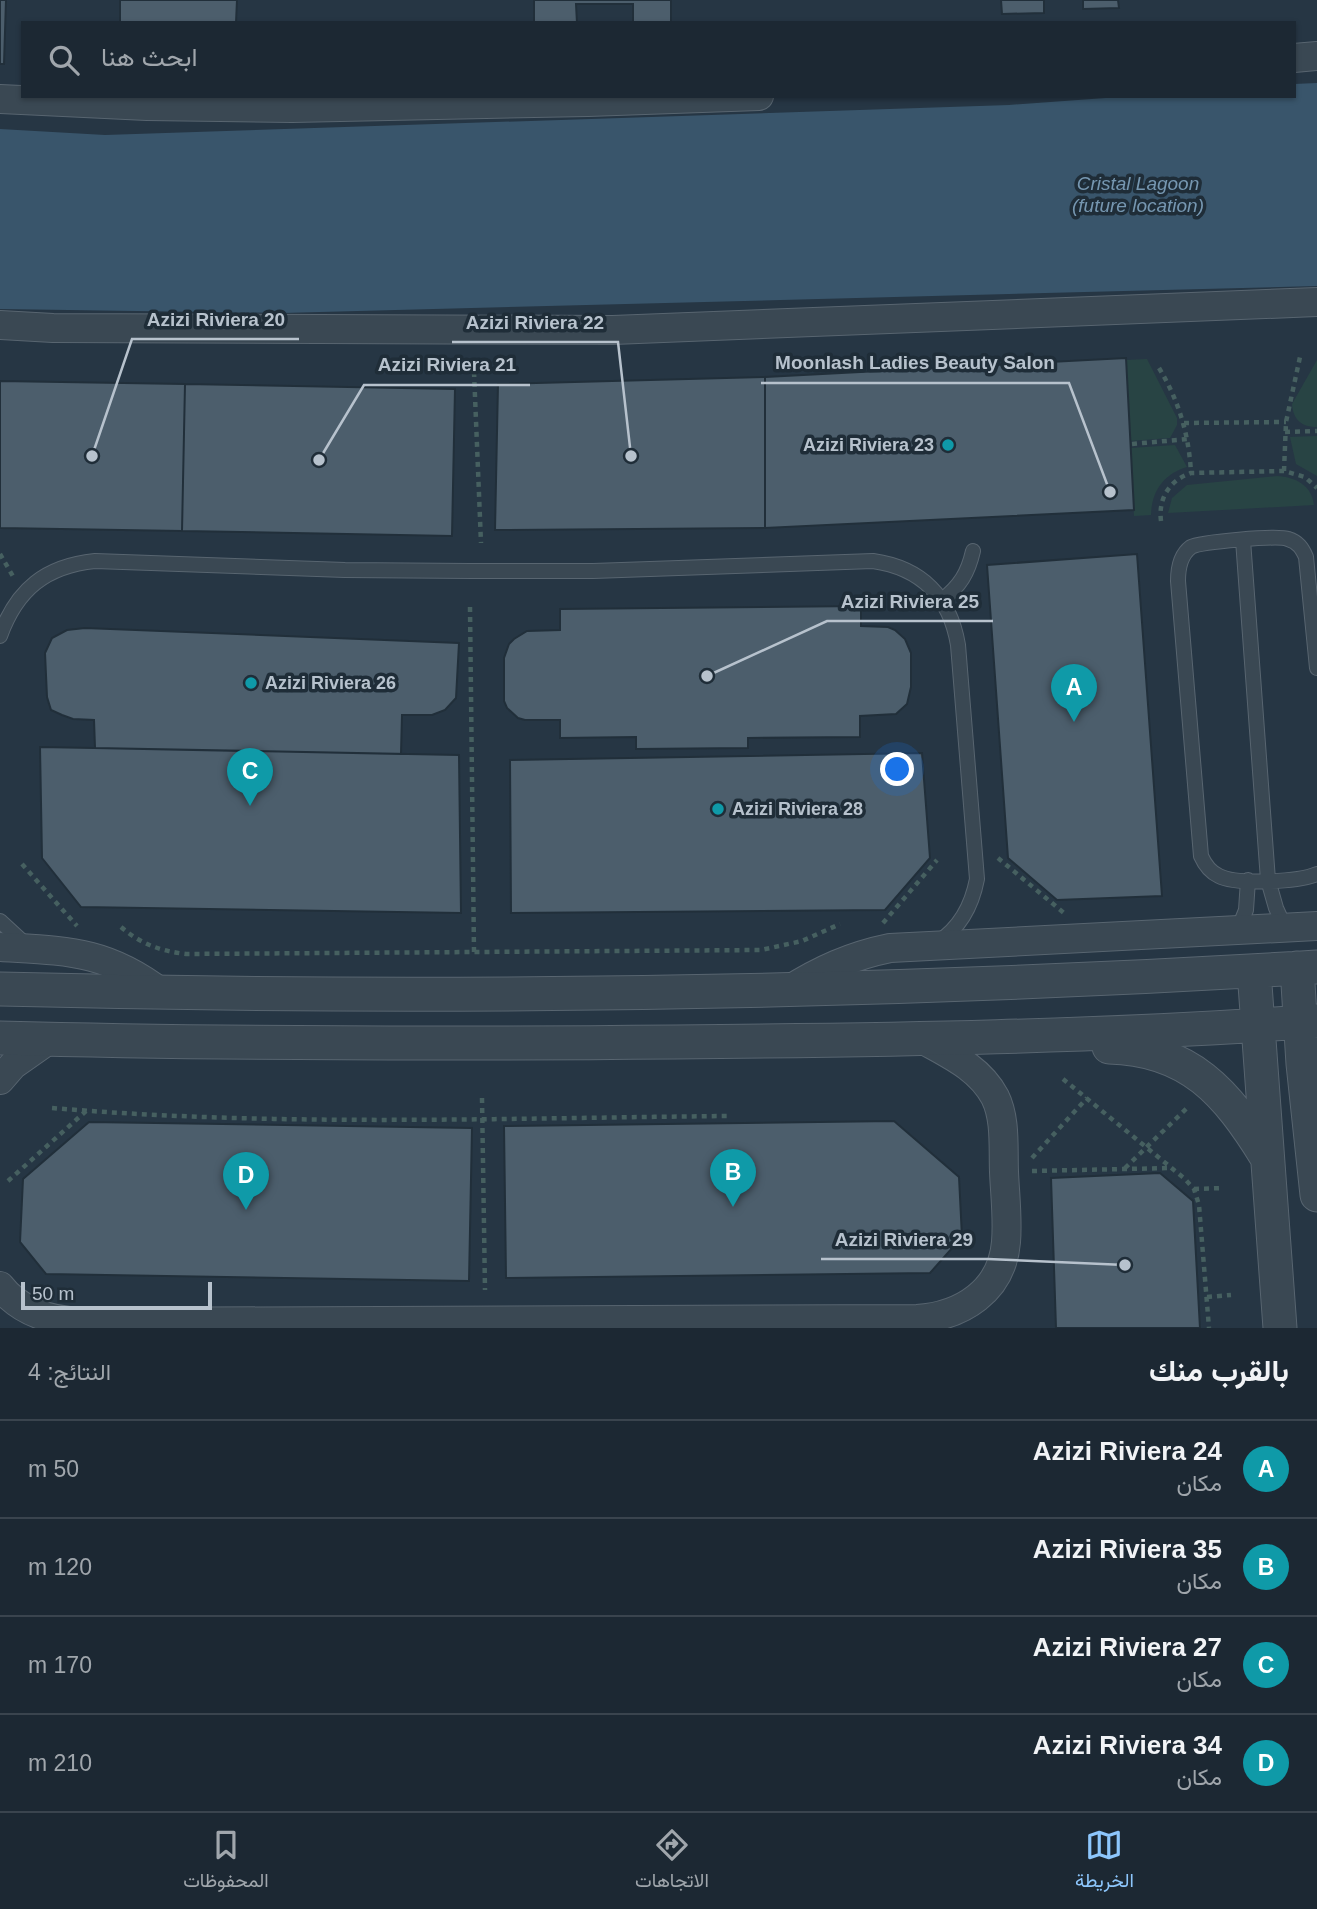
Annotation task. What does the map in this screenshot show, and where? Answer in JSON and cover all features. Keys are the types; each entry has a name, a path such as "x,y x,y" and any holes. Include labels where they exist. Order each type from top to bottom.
{"street":[{"path":"1296,58 1317,56"},
{"path":"0,99 147,106 292,108 681,98"},
{"path":"0,325 67,328 612,330 1317,302"},
{"path":"787,991 825,968 846,959 890,948 1317,926"},
{"path":"0,947 81,953 103,959 124,968 162,993"},
{"path":"0,989 422,995 787,991 1307,968 1317,1195"},
{"path":"1254,971 1280,1328"},
{"path":"0,1038 401,1045 920,1038 1309,1022"},
{"path":"1035,1035 1082,1047 1139,1050 1178,1063 1212,1084 1228,1100 1268,1158"},
{"path":"0,1286 16,1302 31,1311 47,1318 82,1322 917,1319 949,1314 977,1298 993,1280 1003,1258 1006,1226 1002,1121 996,1099 978,1075 956,1058 920,1038"},
{"path":"0,1080 13,1065 50,1039"}],"lane":[{"path":"1317,668 1306,557 1297,543 1283,537 1201,543 1192,547 1180,562 1178,571 1198,847 1205,865 1212,872 1230,880 1299,879 1317,874"},
{"path":"1243,540 1268,880 1285,928"},
{"path":"942,600 960,584 973,551"},
{"path":"0,636 13,606 49,573 79,563 95,561 456,571 593,570 873,561 905,569 919,577 942,600 950,614 958,645 978,867 975,891 965,916 946,937 934,945"},
{"path":"1238,930 1245,910 1248,880"},
{"path":"0,921 14,937 35,949"}],"path":[{"path":"1284,471 1286,422 1300,357"},
{"path":"1159,368 1174,395 1184,423 1191,473"},
{"path":"474,372 481,543"},
{"path":"1184,423 1286,422"},
{"path":"1285,432 1317,431"},
{"path":"1132,444 1188,439"},
{"path":"1161,521 1161,505 1167,491 1177,480 1191,473 1284,471 1305,478 1317,488"},
{"path":"0,554 23,594"},
{"path":"470,607 474,952"},
{"path":"999,858 1063,913"},
{"path":"882,924 937,860"},
{"path":"22,864 77,926"},
{"path":"121,927 144,944 186,954 761,950 802,941 840,924"},
{"path":"1063,1079 1194,1189 1200,1213 1209,1328"},
{"path":"482,1098 485,1290"},
{"path":"1032,1158 1087,1098"},
{"path":"52,1108 246,1119 728,1116"},
{"path":"1124,1169 1187,1108"},
{"path":"8,1181 87,1111"},
{"path":"1032,1171 1172,1168"},
{"path":"1194,1189 1224,1188"},
{"path":"1207,1297 1231,1295"}],"green space":[{"path":"1147,359 1177,418 1177,425 1170,438 1130,441 1126,360"},
{"path":"1317,360 1317,427 1299,422 1292,404"},
{"path":"1317,436 1317,476 1296,464 1290,437"},
{"path":"1175,445 1187,467 1172,474 1161,484 1154,498 1151,515 1134,516 1130,448"},
{"path":"1277,476 1302,483 1310,492 1314,505 1168,513 1172,498 1187,485"}],"water":[{"name":"Cristal Lagoon (future location)","path":"1317,83 1317,286 282,313 0,309 0,129 105,135 1009,105 1105,98 1296,98 1296,84"}],"building":[{"path":"0,0 6,0 4,64 0,64"},
{"path":"120,0 237,0 236,21 120,21"},
{"path":"534,0 671,0 671,21 633,21 633,4 576,4 577,21 534,21"},
{"path":"1001,0 1044,0 1044,13 1002,14"},
{"path":"1083,0 1118,0 1119,8 1083,9"},
{"name":"Azizi Riviera 23","path":"1126,358 1134,510 765,528 765,377"},
{"path":"765,377 765,528 495,530 498,384"},
{"path":"0,381 185,384 182,531 0,528"},
{"path":"185,384 455,389 452,536 182,531"},
{"path":"1137,554 1162,896 1057,900 1008,858 987,565"},
{"path":"861,606 861,626 888,627 905,639 911,653 911,687 907,704 896,714 860,716 860,737 748,738 748,748 636,749 636,737 560,738 560,720 518,718 507,708 504,701 504,658 509,644 527,631 560,630 560,609"},
{"name":"Azizi Riviera 26","path":"85,628 459,643 456,698 445,710 432,715 402,715 401,754 95,748 94,720 73,719 51,710 47,697 45,653 52,638 67,630"},
{"path":"40,747 459,755 461,913 81,907 42,858"},
{"name":"Azizi Riviera 28","path":"922,753 930,858 885,910 511,913 510,760"},
{"path":"894,1121 959,1177 962,1237 930,1273 506,1278 504,1126"},
{"path":"89,1122 472,1128 469,1281 46,1274 20,1242 23,1179"},
{"path":"1160,1173 1193,1201 1200,1328 1056,1328 1051,1178"}],"place":[{"name":"Azizi Riviera 23","path":"948,445"},
{"name":"Azizi Riviera 20","path":"92,456"},
{"name":"Azizi Riviera 22","path":"631,456"},
{"name":"Azizi Riviera 21","path":"319,460"},
{"name":"Moonlash Ladies Beauty Salon","path":"1110,492"},
{"name":"Azizi Riviera 25","path":"707,676"},
{"name":"Azizi Riviera 26","path":"251,683"},
{"name":"Azizi Riviera 24","path":"1074,722"},
{"name":"Azizi Riviera 27","path":"250,806"},
{"name":"Azizi Riviera 28","path":"718,809"},
{"name":"Azizi Riviera 35","path":"733,1207"},
{"name":"Azizi Riviera 34","path":"246,1210"},
{"name":"Azizi Riviera 29","path":"1125,1265"}]}
